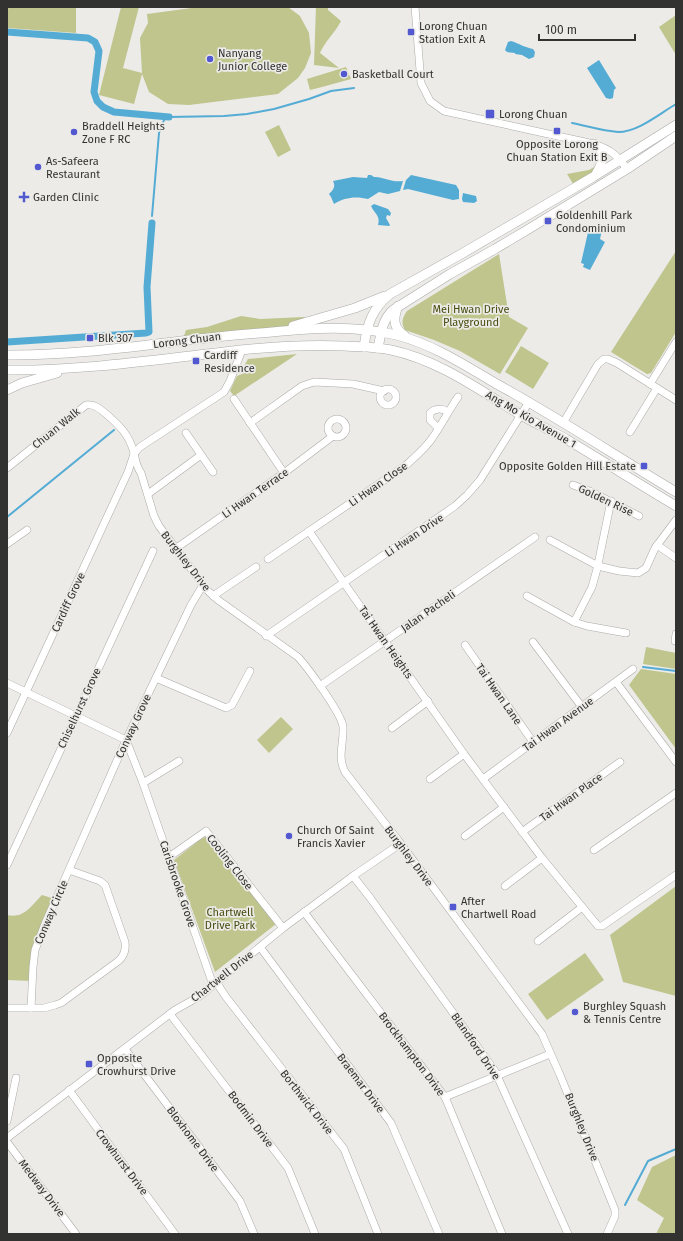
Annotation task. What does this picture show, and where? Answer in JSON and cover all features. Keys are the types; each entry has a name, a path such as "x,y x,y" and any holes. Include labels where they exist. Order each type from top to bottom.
{"main road":[{"path":"278,331 355,308 390,294 547,204 676,125"},
{"path":"378,348 381,332 388,315 398,306 553,214 676,136"},
{"path":"594,144 603,160 602,165 595,175"},
{"path":"547,204 552,207 553,214"},
{"path":"476,245 478,251 485,255"},
{"path":"364,347 366,330 375,310 390,294"},
{"path":"398,306 395,315 395,325 402,333 412,340"},
{"name":"Lorong Chuan","path":"7,355 106,350 246,333 322,328 381,332"},
{"name":"Ang Mo Kio Avenue 1","path":"381,332 412,340 449,356 529,402 676,492"},
{"name":"Lorong Chuan","path":"7,370 113,365 284,346 328,345 378,348"},
{"name":"Ang Mo Kio Avenue 1","path":"378,348 413,356 442,368 486,393 520,415 565,439 676,506"},
{"path":"7,351 19,355"},
{"path":"7,390 43,376 74,368"}],"street":[{"path":"415,7 421,83 430,101 440,109 608,148 620,159 626,169"},
{"path":"630,432 676,342"},
{"name":"Cardiff Grove","path":"7,733 128,472 134,454 140,447 164,430 224,392 242,350"},
{"path":"563,423 598,364 603,360 614,362 676,400"},
{"path":"250,423 302,386 314,382 353,384 384,390"},
{"name":"Li Hwan Close","path":"268,559 406,466 425,448 458,397"},
{"path":"234,399 284,473"},
{"name":"Li Hwan Drive","path":"266,636 439,518 467,495 485,472 529,402"},
{"name":"Chuan Walk","path":"7,468 81,407 88,404 99,408 121,427 126,433 134,454"},
{"path":"438,428 430,420 430,413 439,409 448,412"},
{"path":"186,433 213,472"},
{"name":"Li Hwan Terrace","path":"175,549 284,473 333,436"},
{"name":"Burghley Drive","path":"134,454 156,521 161,530 213,596 266,636 298,657 320,686 343,723 340,756 343,768 532,1018 542,1034 560,1074 615,1210 615,1216 607,1234"},
{"path":"148,494 201,455"},
{"path":"128,472 133,470 141,473"},
{"name":"Golden Rise","path":"573,485 611,501 639,516"},
{"path":"574,622 592,587 598,566 611,501"},
{"path":"550,540 598,566 632,573 640,573 646,568 657,545 676,520"},
{"path":"7,544 27,530"},
{"path":"309,531 344,583"},
{"name":"Jalan Pacheli","path":"320,686 386,642 535,537"},
{"path":"657,545 676,558"},
{"name":"Chiselhurst Grove","path":"7,865 153,551"},
{"path":"213,596 256,567"},
{"name":"Tai Hwan Heights","path":"344,583 464,754 542,858 581,908 598,926 602,926 676,875"},
{"name":"Conway Grove","path":"69,870 126,740 191,605 203,585"},
{"path":"527,596 574,622 586,626 626,633"},
{"path":"533,642 582,706"},
{"name":"Tai Hwan Lane","path":"465,645 533,742"},
{"name":"Tai Hwan Avenue","path":"483,779 633,669"},
{"path":"156,678 226,708 232,705 250,671"},
{"path":"616,682 676,762"},
{"path":"7,683 126,740"},
{"path":"392,728 428,701"},
{"name":"Carisbrooke Grove","path":"126,740 215,983"},
{"path":"430,779 464,754"},
{"path":"143,783 179,761"},
{"name":"Tai Hwan Place","path":"522,832 620,762"},
{"path":"594,850 676,793"},
{"path":"465,836 504,807"},
{"name":"Cooling Close","path":"169,858 206,831 283,928"},
{"name":"Chartwell Drive","path":"7,1138 170,1014 200,996 304,912 400,844"},
{"path":"505,886 542,858"},
{"name":"Conway Circle","path":"7,1008 31,1008 49,1007 61,1003 122,958 125,942 105,885 100,881 69,870 35,950 31,1008"},
{"name":"Blandford Drive","path":"353,876 497,1075 568,1234"},
{"path":"538,941 581,908"},
{"name":"Brockhampton Drive","path":"304,912 445,1097 502,1234"},
{"name":"Braemar Drive","path":"260,947 391,1123 439,1234"},
{"name":"Borthwick Drive","path":"215,983 344,1149 378,1234"},
{"name":"Bodmin Drive","path":"170,1014 288,1168 315,1234"},
{"name":"Bloxhome Drive","path":"125,1049 240,1201 254,1234"},
{"path":"445,1097 550,1054"},
{"path":"7,1121 16,1078"},
{"name":"Crowhurst Drive","path":"69,1090 175,1234"},
{"name":"Medway Drive","path":"7,1142 76,1234"}],"green space":[{"path":"11,7 76,7 76,33 7,28 7,9"},
{"name":"Nanyang Junior College","path":"121,7 139,7 123,68 142,73 140,38 148,23 147,14 199,7 288,7 300,16 309,33 311,53 305,68 298,78 278,94 189,105 168,104 149,92 142,74 134,104 99,95"},
{"path":"316,7 328,7 328,10 341,21 320,53 339,68 314,65"},
{"path":"676,15 676,55 659,27"},
{"path":"346,67 351,79 310,90 307,79"},
{"path":"279,125 291,150 278,157 265,132"},
{"path":"571,143 591,147 602,156 601,167 598,171 590,179 575,187 567,174 589,170 596,166 598,155 592,150 567,145"},
{"path":"676,251 676,332 651,373 647,374 611,352"},
{"name":"Mei Hwan Drive Playground","path":"499,254 509,317 528,328 500,374 460,351 405,330 403,320 407,311"},
{"path":"241,316 260,319 304,317 310,324 183,339 186,330 207,327"},
{"path":"521,346 549,363 533,389 505,372"},
{"path":"297,354 234,396 230,391 237,376 242,374 248,359"},
{"path":"646,647 676,653 676,669 643,664"},
{"path":"641,669 676,674 676,749 629,685"},
{"path":"281,717 293,729 269,753 257,740"},
{"name":"Chartwell Drive Park","path":"207,837 276,924 215,972 174,860 202,838"},
{"path":"676,886 676,996 623,982 610,935"},
{"path":"42,895 55,899 35,943 32,981 7,980 7,915 18,915 27,911"},
{"path":"585,953 604,980 547,1020 528,994"},
{"path":"676,1155 676,1234 656,1234 664,1218 637,1200 652,1167"}],"water":[{"path":"511,41 533,49 535,52 534,57 529,59 522,55 507,52 505,50 508,42"},
{"path":"599,60 616,88 614,90 613,98 610,99 606,98 587,68"},
{"path":"368,175 395,181 403,181 400,191 388,194 379,192 368,199 351,198 334,204 329,194 334,187 333,181 353,177 367,178"},
{"path":"411,175 456,185 459,190 459,199 453,200 408,189 403,190 406,180"},
{"path":"463,193 476,196 477,201 474,203 463,202"},
{"path":"374,204 388,209 391,213 390,216 387,215 386,218 390,225 389,226 378,225 379,219 371,206"},
{"path":"589,228 599,228 602,230 600,239 605,242 590,270 583,267 584,264 581,263"}],"waterway":[{"path":"7,32 88,38 95,42 99,51 94,92 97,101 103,107 114,112 169,117"},
{"path":"152,216 159,133 164,120 169,117 247,114 274,109 331,91 354,88"},
{"path":"572,123 607,131 626,131 641,126 676,104"},
{"path":"7,342 149,332 147,287 152,223"},
{"path":"7,517 114,430"},
{"path":"643,667 676,671"},
{"path":"625,1205 648,1161 676,1149"}],"place":[{"name":"Lorong Chuan Station Exit A","path":"411,32"},
{"name":"Nanyang Junior College","path":"210,59"},
{"name":"Basketball Court","path":"344,74"},
{"name":"Lorong Chuan","path":"490,114"},
{"name":"Opposite Lorong Chuan Station Exit B","path":"557,131"},
{"name":"Braddell Heights Zone F RC","path":"74,132"},
{"name":"As-Safeera Restaurant","path":"38,167"},
{"name":"Garden Clinic","path":"24,197"},
{"name":"Goldenhill Park Condominium","path":"548,221"},
{"name":"Blk 307","path":"90,338"},
{"name":"Cardiff Residence","path":"196,361"},
{"name":"Opposite Golden Hill Estate","path":"644,466"},
{"name":"Church Of Saint Francis Xavier","path":"289,836"},
{"name":"After Chartwell Road","path":"453,907"},
{"name":"Burghley Squash & Tennis Centre","path":"575,1012"},
{"name":"Opposite Crowhurst Drive","path":"89,1064"}]}
